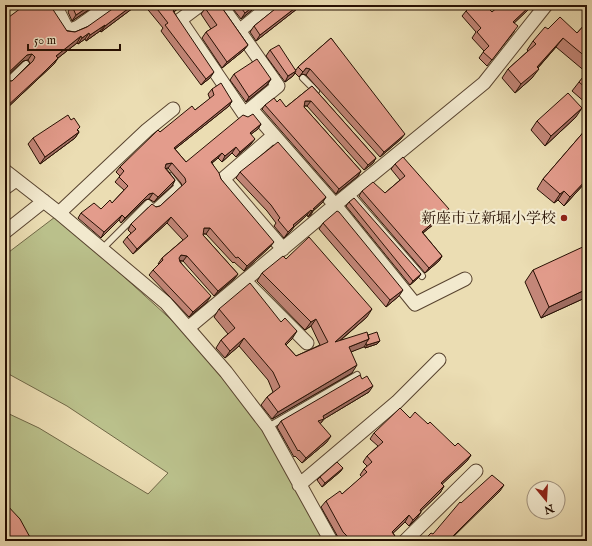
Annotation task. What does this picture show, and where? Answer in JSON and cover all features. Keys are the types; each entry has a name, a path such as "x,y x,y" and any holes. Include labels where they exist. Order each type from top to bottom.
{"street":[{"path":"55,5 68,31 78,27 109,5"},
{"path":"200,5 180,20 244,114 278,86 221,5"},
{"path":"239,31 271,5"},
{"path":"188,328 213,302 282,249 350,192 363,176 484,83 546,5"},
{"path":"59,213 147,130 173,109"},
{"path":"251,109 273,136 335,205 415,304 465,278"},
{"path":"273,136 223,179 282,249"},
{"path":"5,171 59,213 166,303 226,372 268,427 299,486 331,541"},
{"path":"5,188 16,180"},
{"path":"5,232 44,201"},
{"path":"242,280 307,343"},
{"path":"299,486 397,402 439,360"},
{"path":"405,541 476,471"}],"lane":[{"path":"5,84 26,64"},
{"path":"303,78 319,95"},
{"path":"102,249 148,203 154,208 178,186 166,172"},
{"path":"350,192 422,276"},
{"path":"268,427 357,375"}],"green space":[{"path":"55,217 100,255 188,335 262,428 326,541 34,541 5,508 5,412 39,428 148,494 168,473 67,406 5,372 5,255"}],"building":[{"path":"25,5 50,5 67,31 75,32 87,27 118,5 133,5 105,26 90,35 89,33 82,38 81,36 56,56 58,58 5,108 5,79 6,81 12,81 33,61 35,57 32,54 27,55 6,75 5,78 5,20"},
{"path":"91,5 76,15 72,6"},
{"path":"154,5 179,5 173,11 214,72 206,79 165,25 168,23"},
{"path":"209,5 220,5 248,45 227,62 206,32 217,25 205,8"},
{"path":"239,5 255,5 245,13"},
{"path":"280,5 299,5 260,35 254,26"},
{"path":"472,5 485,5 492,12 500,5 531,5 513,22 518,26 492,60 483,52 489,46 477,32 481,28 466,11"},
{"path":"560,17 577,33 587,22 587,58 563,38 537,67 539,69 521,84 508,69 536,44 533,41 545,27 548,29"},
{"path":"331,38 405,134 384,152 310,69 306,68 303,72 298,67"},
{"path":"279,45 296,71 288,76 270,50"},
{"path":"257,59 271,79 249,97 234,74"},
{"path":"587,72 587,89 579,82"},
{"path":"221,83 232,101 174,148 186,162 243,115 248,117 253,114 261,124 250,133 255,139 240,152 236,147 225,156 222,153 211,162 219,173 221,179 274,242 247,266 238,257 236,258 210,228 204,228 203,235 238,274 218,291 187,256 181,255 179,258 180,262 211,296 193,312 153,270 163,260 162,258 188,236 171,217 137,249 127,237 136,229 131,224 152,204 156,207 160,206 186,182 185,178 172,163 166,164 165,168 175,180 158,197 153,193 149,194 125,218 122,215 104,232 81,213 94,203 101,209 110,200 112,203 128,186 119,177 124,171 120,167 158,130 160,132 192,106 195,110 214,95 212,89"},
{"path":"312,86 376,158 368,165 311,101 305,101 304,107 361,171 339,189 265,105 274,98 277,102 280,99 286,107"},
{"path":"568,93 582,108 551,136 537,121"},
{"path":"68,115 71,120 74,118 80,127 77,130 79,132 45,157 33,138"},
{"path":"587,128 587,179 570,197 564,191 560,194 543,179"},
{"path":"278,142 326,197 313,209 315,209 312,211 311,210 293,225 294,226 288,232 278,220 280,218 271,205 240,172"},
{"path":"403,157 449,209 422,232 442,256 429,268 362,191 373,182 385,193 405,176 395,164"},
{"path":"354,198 421,274 413,281 349,202"},
{"path":"337,211 403,290 390,300 323,223"},
{"path":"309,237 372,309 335,342 367,332 369,339 349,347 357,365 278,412 267,397 280,387 273,372 244,338 230,351 221,340 235,328 219,309 250,283 281,322 285,318 297,331 285,344 296,356 328,342 316,319 311,322 262,273 283,256 286,259"},
{"path":"587,245 587,289 549,307 533,270"},
{"path":"377,332 380,341 367,345 366,343 369,339 368,335"},
{"path":"360,375 362,379 367,376 373,386 323,416 324,419 318,421 331,436 306,458 299,450 298,451 281,421"},
{"path":"400,408 410,418 415,412 428,424 430,422 455,446 458,443 471,455 441,483 444,486 420,510 421,512 413,520 409,515 392,532 397,539 395,541 381,541 376,537 371,541 360,541 355,536 351,540 343,532 326,501 340,491 342,494 367,472 364,469 372,462 367,456 383,442 374,433"},
{"path":"337,462 343,468 325,483 320,477"},
{"path":"492,475 504,485 448,541 423,541 431,533 433,534 460,502 461,503"},
{"path":"5,503 20,519 32,541 5,541"}],"place":[{"name":"新座市立新堀小学校","path":"564,218"}]}
